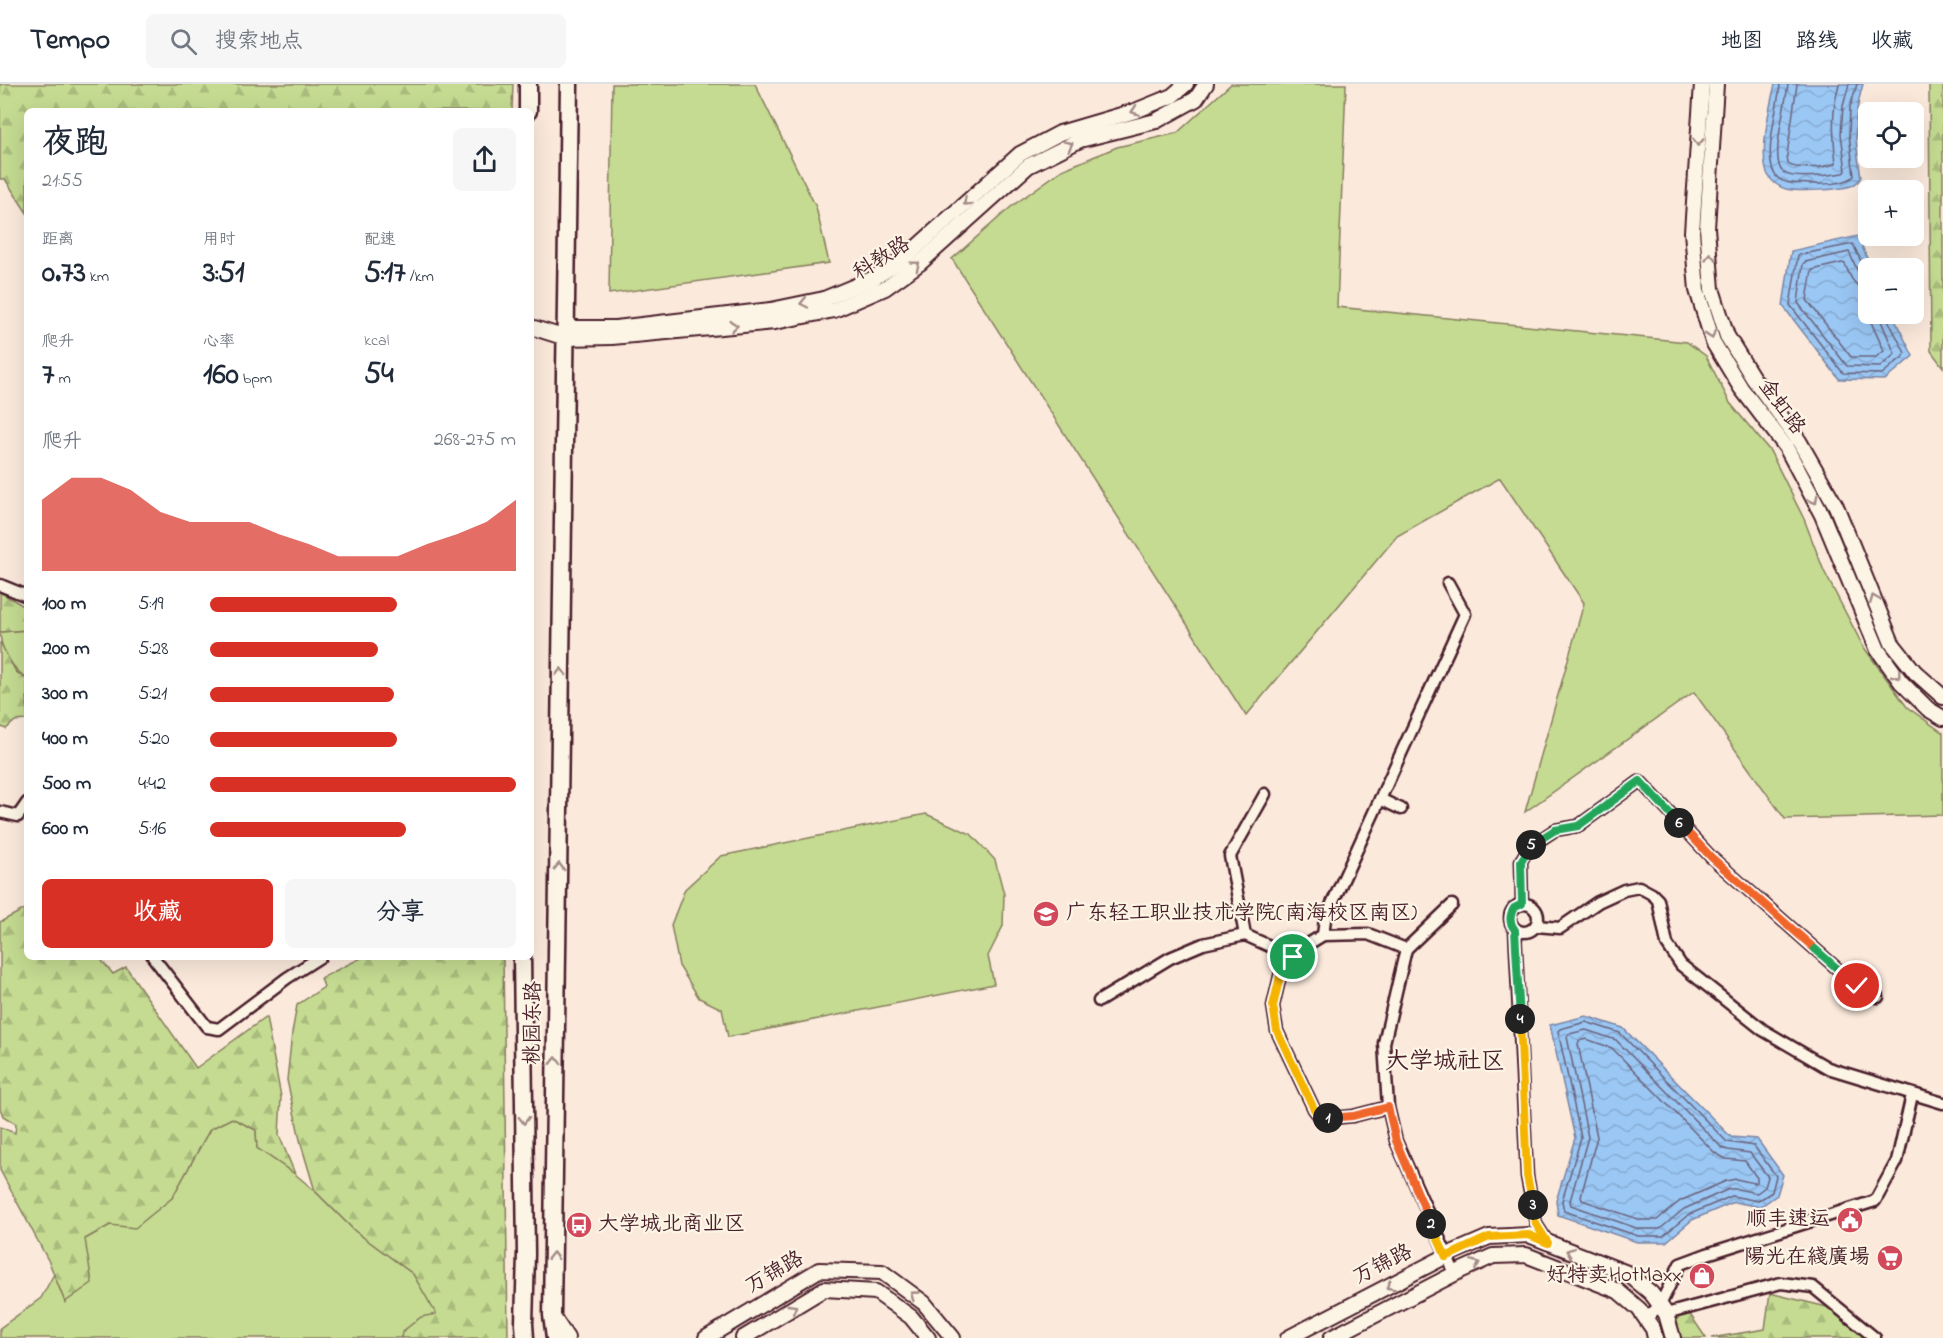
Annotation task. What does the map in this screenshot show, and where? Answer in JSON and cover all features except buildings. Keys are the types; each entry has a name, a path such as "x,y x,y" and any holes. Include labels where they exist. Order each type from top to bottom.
{"main road":[{"path":"528,84 528,108"},
{"name":"桃园东路","path":"555,1338 552,1315 569,84"},
{"name":"桃园东路","path":"522,960 526,1254 523,1333"}],"street":[{"name":"科教路","path":"566,333 771,310 834,295 872,279 906,257 1020,154 1060,133 1135,111 1172,96 1186,84"},
{"name":"科教路","path":"534,328 612,337 775,322 834,310 885,288 920,263 1028,166 1080,140 1156,121 1196,99 1206,84"},
{"name":"金虹路","path":"1702,84 1692,232 1697,290 1713,342 1741,388 1786,447 1822,515 1878,650 1901,682 1928,709 1943,718"},
{"name":"金虹路","path":"1716,84 1707,228 1712,289 1727,336 1753,378 1799,441 1836,506 1892,643 1915,672 1943,697"},
{"path":"1323,935 1325,919 1465,614 1448,583"},
{"path":"0,585 24,595"},
{"path":"1522,904 1521,861 1529,847 1555,830 1578,826 1640,781 1711,857 1857,986 1878,997"},
{"path":"1245,935 1230,856 1265,794"},
{"path":"1380,799 1401,809"},
{"path":"0,812 18,816 24,807"},
{"path":"1536,926 1560,928 1598,902 1624,890 1639,887 1653,894 1658,900 1667,944 1681,965 1763,1030 1828,1068 1943,1103"},
{"path":"1515,930 1529,932 1536,926 1539,917 1532,906 1522,904 1514,908 1510,921 1515,930 1527,1176 1536,1224 1548,1243"},
{"path":"1452,905 1406,950 1384,1043 1388,1107 1396,1141 1455,1274"},
{"path":"1388,1107 1353,1116 1322,1119 1314,1109 1277,1031 1273,1006 1281,972 1300,950 1323,935 1368,934 1406,950"},
{"path":"1099,1001 1170,958 1203,944 1245,935 1293,957"},
{"path":"155,960 207,1027 219,1029 287,978 315,960"},
{"path":"1663,1309 1680,1264 1875,1201 1897,1161 1912,1095"},
{"name":"万锦路","path":"1288,1338 1489,1237 1529,1235 1627,1273 1651,1293 1663,1309 1673,1338"},
{"name":"万锦路","path":"1331,1338 1493,1257 1526,1255 1618,1291 1639,1309 1653,1329 1655,1338"},
{"name":"万锦路","path":"706,1338 819,1270 882,1272 924,1303 953,1338"},
{"path":"1646,1319 1663,1309 1781,1283 1813,1287 1875,1338"},
{"name":"万锦路","path":"743,1338 824,1289 876,1292 911,1317 928,1338"},
{"path":"552,1315 567,1338"}],"green space":[{"path":"0,84 513,84 512,108 24,108 24,208 5,179 0,179"},
{"path":"612,84 755,84 816,207 829,263 609,294"},
{"path":"1231,84 1346,84 1337,307 1687,342 1706,356 1730,403 1770,451 1804,519 1824,571 1863,646 1907,707 1943,733 1943,815 1785,819 1694,692 1525,812 1584,603 1500,478 1397,536 1246,716 952,259 1012,206 1062,170 1117,147 1177,133"},
{"path":"1929,84 1943,84 1943,367 1931,351"},
{"path":"0,592 24,606 24,630 0,632"},
{"path":"24,630 24,676 8,659 2,646 0,632"},
{"path":"0,642 16,672 24,677 24,720 15,721 6,729 0,726"},
{"path":"926,814 971,834 995,860 1004,894 1003,926 988,956 994,984 728,1037 722,1009 699,998 679,966 671,925 685,889 721,856"},
{"path":"24,910 24,960 101,960 113,974 126,967 196,1068 266,1017 281,1097 279,1135 295,1174 257,1148 256,1130 232,1118 210,1129 172,1198 135,1228 110,1225 85,1239 92,1283 65,1302 49,1262 0,1170 0,1127 15,1133 16,1124 3,1116 0,1108 0,922"},
{"path":"357,960 503,960 508,1338 401,1338 402,1332 421,1317 436,1314 413,1274 355,1231 315,1191 301,1144 287,1080 297,1005 324,987 321,978"},
{"path":"232,1118 256,1130 257,1148 295,1174 355,1231 413,1274 437,1314 403,1332 401,1338 0,1338 0,1328 41,1298 54,1274 65,1302 85,1239 110,1225 172,1198 210,1129"},
{"path":"1770,1293 1835,1309 1866,1338 1711,1338 1765,1329"},
{"path":"1689,1313 1706,1338 1678,1338 1671,1316"}],"water":[{"path":"1775,84 1863,84 1858,102 1856,130 1858,168 1861,177 1851,186 1837,189 1792,190 1776,184 1768,175 1765,166 1768,117"},
{"path":"1858,236 1858,246 1862,246 1867,258 1858,258 1858,324 1897,324 1913,356 1885,380 1839,379 1783,306 1791,251"},
{"path":"1586,1016 1623,1028 1731,1137 1757,1139 1783,1175 1777,1195 1760,1207 1734,1202 1692,1220 1666,1242 1637,1242 1558,1215 1556,1201 1575,1138 1550,1025"}],"place":[{"name":"广东轻工职业技术学院(南海校区南区)","path":"1046,914"},
{"name":"顺丰速运","path":"1850,1220"},
{"name":"大学城北商业区","path":"579,1225"},
{"name":"陽光在綫廣場","path":"1890,1258"},
{"name":"好特卖HotMaxx","path":"1702,1276"}],"district":[{"name":"大学城社区","path":"1445,1062"}],"route":[{"path":"1293,957 1281,972 1273,1006 1277,1031 1314,1109 1322,1119 1353,1116 1388,1107 1396,1141 1446,1257 1489,1237 1529,1235 1548,1243 1536,1224 1527,1176 1517,955 1515,930 1510,921 1511,912 1522,904 1521,861 1529,847 1555,830 1578,826 1640,781 1711,857 1857,986"}]}
